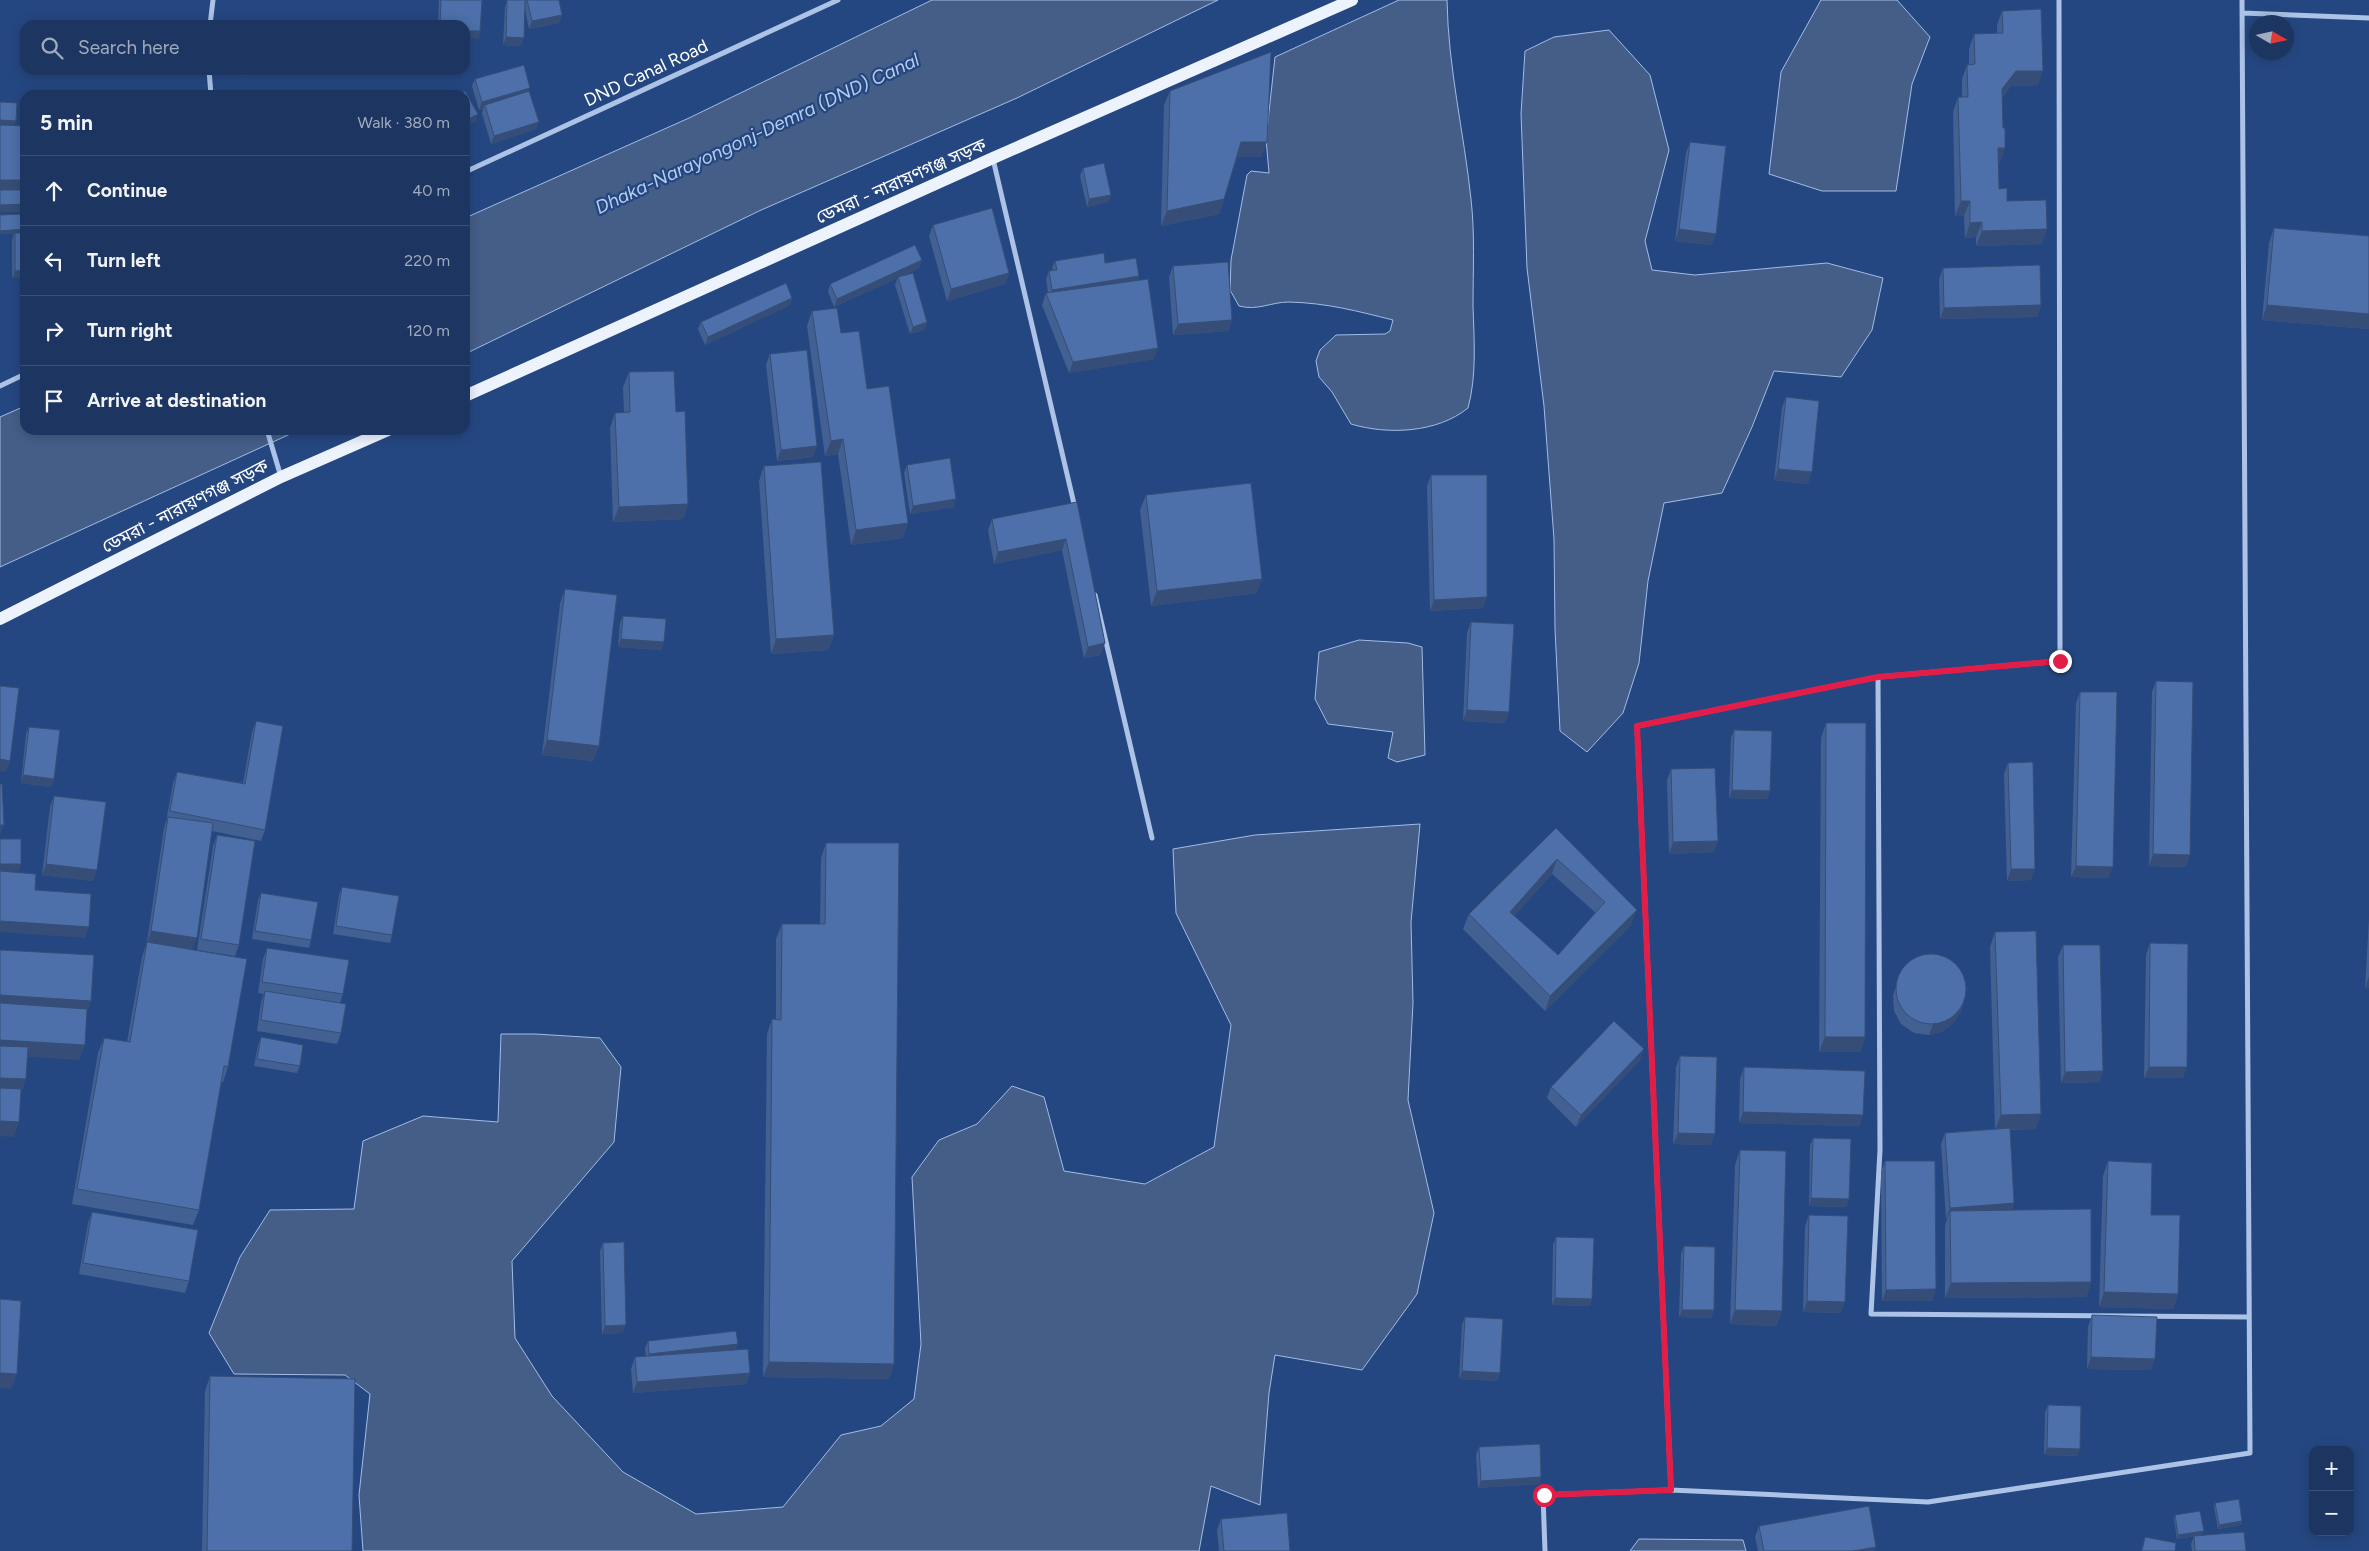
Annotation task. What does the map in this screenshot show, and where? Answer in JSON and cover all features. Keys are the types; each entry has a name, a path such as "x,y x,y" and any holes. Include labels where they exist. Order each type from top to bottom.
{"main road":[{"name":"ডেমরা - নারায়ণগঞ্জ সড়ক","path":"470,394 993,158 1352,0"},
{"name":"ডেমরা - নারায়ণগঞ্জ সড়ক","path":"0,619 282,477 377,435"}],"street":[{"path":"210,20 212,0"},
{"name":"DND Canal Road","path":"470,170 838,0"},
{"path":"1671,1490 1637,726 1878,677 2060,661 2059,0"},
{"path":"1545,1551 1544,1495 1671,1490 1928,1502 2250,1453 2242,0"},
{"path":"2242,13 2369,18"},
{"path":"209,75 211,90"},
{"path":"993,158 1077,518"},
{"path":"0,386 20,376"},
{"path":"269,435 282,477"},
{"path":"1093,586 1152,838"},
{"path":"1878,677 1880,1150 1870,1314 2248,1317"}],"water":[{"name":"Dhaka-Narayongonj-Demra (DND) Canal","path":"932,0 1218,0 1017,98 759,211 470,352 470,216 689,118"},
{"path":"1399,0 1447,0 1450,50 1472,212 1473,383 1468,408 1456,416 1442,423 1427,427 1381,430 1351,424 1332,392 1319,377 1316,361 1320,350 1336,335 1385,334 1390,331 1393,320 1316,304 1282,302 1258,307 1239,306 1230,290 1231,260 1247,175 1251,171 1269,173 1266,139 1275,57"},
{"path":"1821,0 1897,0 1930,37 1912,84 1896,191 1822,191 1769,174 1781,72"},
{"path":"1609,30 1650,75 1669,150 1645,241 1652,270 1695,275 1827,263 1883,278 1872,330 1841,377 1774,371 1752,427 1722,493 1664,503 1648,581 1639,663 1623,713 1587,752 1560,731 1555,629 1554,539 1544,406 1527,268 1521,114 1525,51 1554,37"},
{"path":"20,408 20,435 288,435 0,567 0,417"},
{"path":"1359,640 1408,643 1422,647 1425,755 1397,762 1388,758 1393,732 1328,724 1315,699 1319,652"},
{"path":"1420,824 1411,922 1413,1003 1408,1100 1434,1213 1417,1294 1362,1370 1275,1355 1269,1393 1260,1505 1211,1486 1199,1551 363,1551 359,1495 370,1394 345,1375 234,1374 209,1333 240,1257 270,1210 354,1209 363,1141 423,1116 498,1122 501,1034 600,1038 621,1067 614,1142 512,1261 515,1338 552,1396 623,1472 696,1514 783,1507 841,1435 881,1426 914,1399 921,1344 912,1177 939,1140 977,1124 1012,1086 1044,1097 1064,1171 1145,1184 1214,1147 1231,1025 1176,913 1173,849 1255,835"},
{"path":"1639,1539 1743,1540 1746,1551 1630,1551"}],"building":[{"path":"441,0 482,0 480,31 470,31 470,20 440,20"},
{"path":"507,0 525,0 524,38 506,37"},
{"path":"527,0 559,0 562,15 532,21"},
{"path":"2041,9 2043,71 2016,71 2002,89 2005,148 1998,148 1999,189 2007,188 2007,201 2046,200 2047,229 1982,231 1982,222 1970,223 1970,201 1961,201 1958,97 1968,97 1967,65 1975,64 1974,34 2003,33 2002,11"},
{"path":"1271,52 1267,142 1241,142 1224,199 1167,211 1170,91"},
{"path":"524,65 530,88 482,102 475,79"},
{"path":"529,91 539,122 494,136 485,105"},
{"path":"470,100 478,114 470,118"},
{"path":"0,102 17,103 16,121 0,120"},
{"path":"0,125 20,126 20,180 0,180"},
{"path":"1690,142 1726,146 1716,234 1679,229"},
{"path":"1104,163 1111,195 1089,199 1083,168"},
{"path":"0,190 20,190 20,204 0,205"},
{"path":"992,208 1009,273 951,289 933,225"},
{"path":"20,214 20,229 0,231 0,215"},
{"path":"2274,228 2369,236 2369,314 2267,305"},
{"path":"15,233 20,233 20,270 15,271"},
{"path":"915,245 922,260 837,299 830,284"},
{"path":"1104,253 1105,263 1136,258 1139,276 1052,290 1049,271 1057,270 1055,261"},
{"path":"1228,262 1232,320 1178,324 1173,266"},
{"path":"2040,265 2041,305 1944,308 1943,268"},
{"path":"913,273 927,322 913,327 898,277"},
{"path":"1148,279 1158,348 1073,362 1046,293"},
{"path":"786,283 792,298 708,337 701,322"},
{"path":"837,308 841,333 859,331 867,389 889,386 908,523 856,530 843,439 831,441 812,311"},
{"path":"807,350 817,446 781,450 770,354"},
{"path":"674,371 676,412 685,411 688,504 619,507 615,413 630,412 629,372"},
{"path":"1786,397 1819,401 1812,472 1778,469"},
{"path":"950,458 956,499 913,506 907,465"},
{"path":"821,462 834,635 776,639 764,466"},
{"path":"1431,475 1487,475 1487,597 1434,600"},
{"path":"1251,483 1262,579 1157,591 1146,495"},
{"path":"1077,502 1105,643 1088,647 1066,539 998,552 992,519"},
{"path":"565,589 617,595 599,746 547,740"},
{"path":"623,616 666,619 664,642 621,639"},
{"path":"1471,622 1514,624 1509,712 1467,710"},
{"path":"2156,681 2193,682 2190,855 2153,854"},
{"path":"0,686 19,688 10,761 0,759"},
{"path":"2080,692 2117,692 2113,867 2076,866"},
{"path":"256,721 283,726 265,830 170,811 177,772 245,784"},
{"path":"1826,723 1866,723 1865,1037 1825,1037"},
{"path":"29,727 60,730 54,779 23,775"},
{"path":"1734,730 1772,731 1770,791 1732,790"},
{"path":"2033,762 2035,869 2011,869 2008,763"},
{"path":"1715,768 1718,841 1673,842 1671,769"},
{"path":"0,784 2,784 4,825 0,825"},
{"path":"54,796 106,802 97,870 46,864"},
{"path":"168,817 213,823 197,938 151,931"},
{"path":"1556,828 1637,910 1550,996 1469,914","holes":["1557,859 1605,902 1558,955 1510,912"]},
{"path":"217,835 255,841 239,945 201,939"},
{"path":"0,839 21,839 21,864 0,864"},
{"path":"826,843 899,843 894,1364 769,1362 772,1019 781,1020 782,924 825,924"},
{"path":"0,871 36,874 35,890 91,894 89,927 0,921"},
{"path":"342,887 399,896 392,935 336,926"},
{"path":"261,893 318,902 311,940 255,931"},
{"path":"2036,931 2041,1114 2001,1115 1995,932"},
{"path":"147,942 247,959 228,1067 224,1066 199,1210 77,1189 104,1038 130,1042"},
{"path":"2150,943 2188,944 2187,1067 2149,1067"},
{"path":"2063,945 2100,945 2103,1071 2065,1072"},
{"path":"267,948 349,960 343,994 262,982"},
{"path":"0,950 94,955 91,1001 0,995"},
{"path":"1931,954 1950,960 1960,970 1966,989 1960,1008 1950,1018 1931,1024 1912,1018 1902,1008 1896,989 1902,970 1912,960"},
{"path":"265,991 346,1004 341,1033 261,1020"},
{"path":"0,1003 87,1009 85,1045 0,1040"},
{"path":"1614,1021 1644,1049 1581,1115 1551,1087"},
{"path":"261,1037 303,1045 300,1066 257,1059"},
{"path":"0,1046 28,1047 26,1079 0,1078"},
{"path":"1680,1056 1717,1057 1715,1134 1678,1133"},
{"path":"1744,1067 1865,1071 1863,1115 1743,1112"},
{"path":"0,1088 21,1089 19,1122 0,1121"},
{"path":"2010,1128 2014,1203 1950,1208 1945,1133"},
{"path":"1813,1138 1851,1139 1849,1199 1811,1198"},
{"path":"1740,1150 1786,1151 1782,1311 1735,1310"},
{"path":"1885,1161 1935,1161 1936,1289 1886,1290"},
{"path":"2108,1161 2152,1163 2151,1215 2180,1215 2178,1294 2104,1292"},
{"path":"2091,1209 2091,1282 1951,1283 1950,1211"},
{"path":"92,1212 198,1230 189,1281 83,1263"},
{"path":"1809,1215 1848,1216 1845,1302 1807,1301"},
{"path":"1556,1237 1594,1238 1592,1299 1555,1298"},
{"path":"624,1242 626,1325 605,1326 603,1243"},
{"path":"1684,1246 1715,1247 1714,1310 1682,1310"},
{"path":"0,1299 21,1301 17,1374 0,1373"},
{"path":"2092,1315 2157,1317 2155,1359 2091,1357"},
{"path":"1465,1317 1503,1319 1500,1373 1462,1371"},
{"path":"736,1331 738,1344 649,1354 648,1341"},
{"path":"748,1349 750,1373 637,1382 635,1357"},
{"path":"210,1376 355,1379 352,1551 207,1551"},
{"path":"2048,1405 2081,1406 2080,1449 2047,1448"},
{"path":"1540,1444 1541,1477 1481,1481 1479,1447"},
{"path":"2239,1499 2242,1521 2219,1525 2215,1503"},
{"path":"1869,1506 1876,1547 1853,1551 1764,1551 1759,1526"},
{"path":"2200,1511 2204,1531 2178,1535 2175,1515"},
{"path":"1287,1513 1290,1551 1224,1551 1221,1519"},
{"path":"2244,1532 2246,1551 2195,1551 2194,1536"},
{"path":"2145,1537 2176,1543 2175,1551 2142,1551"}],"route":[{"path":"1544,1495 1671,1490 1637,726 1878,677 2060,661"}]}
